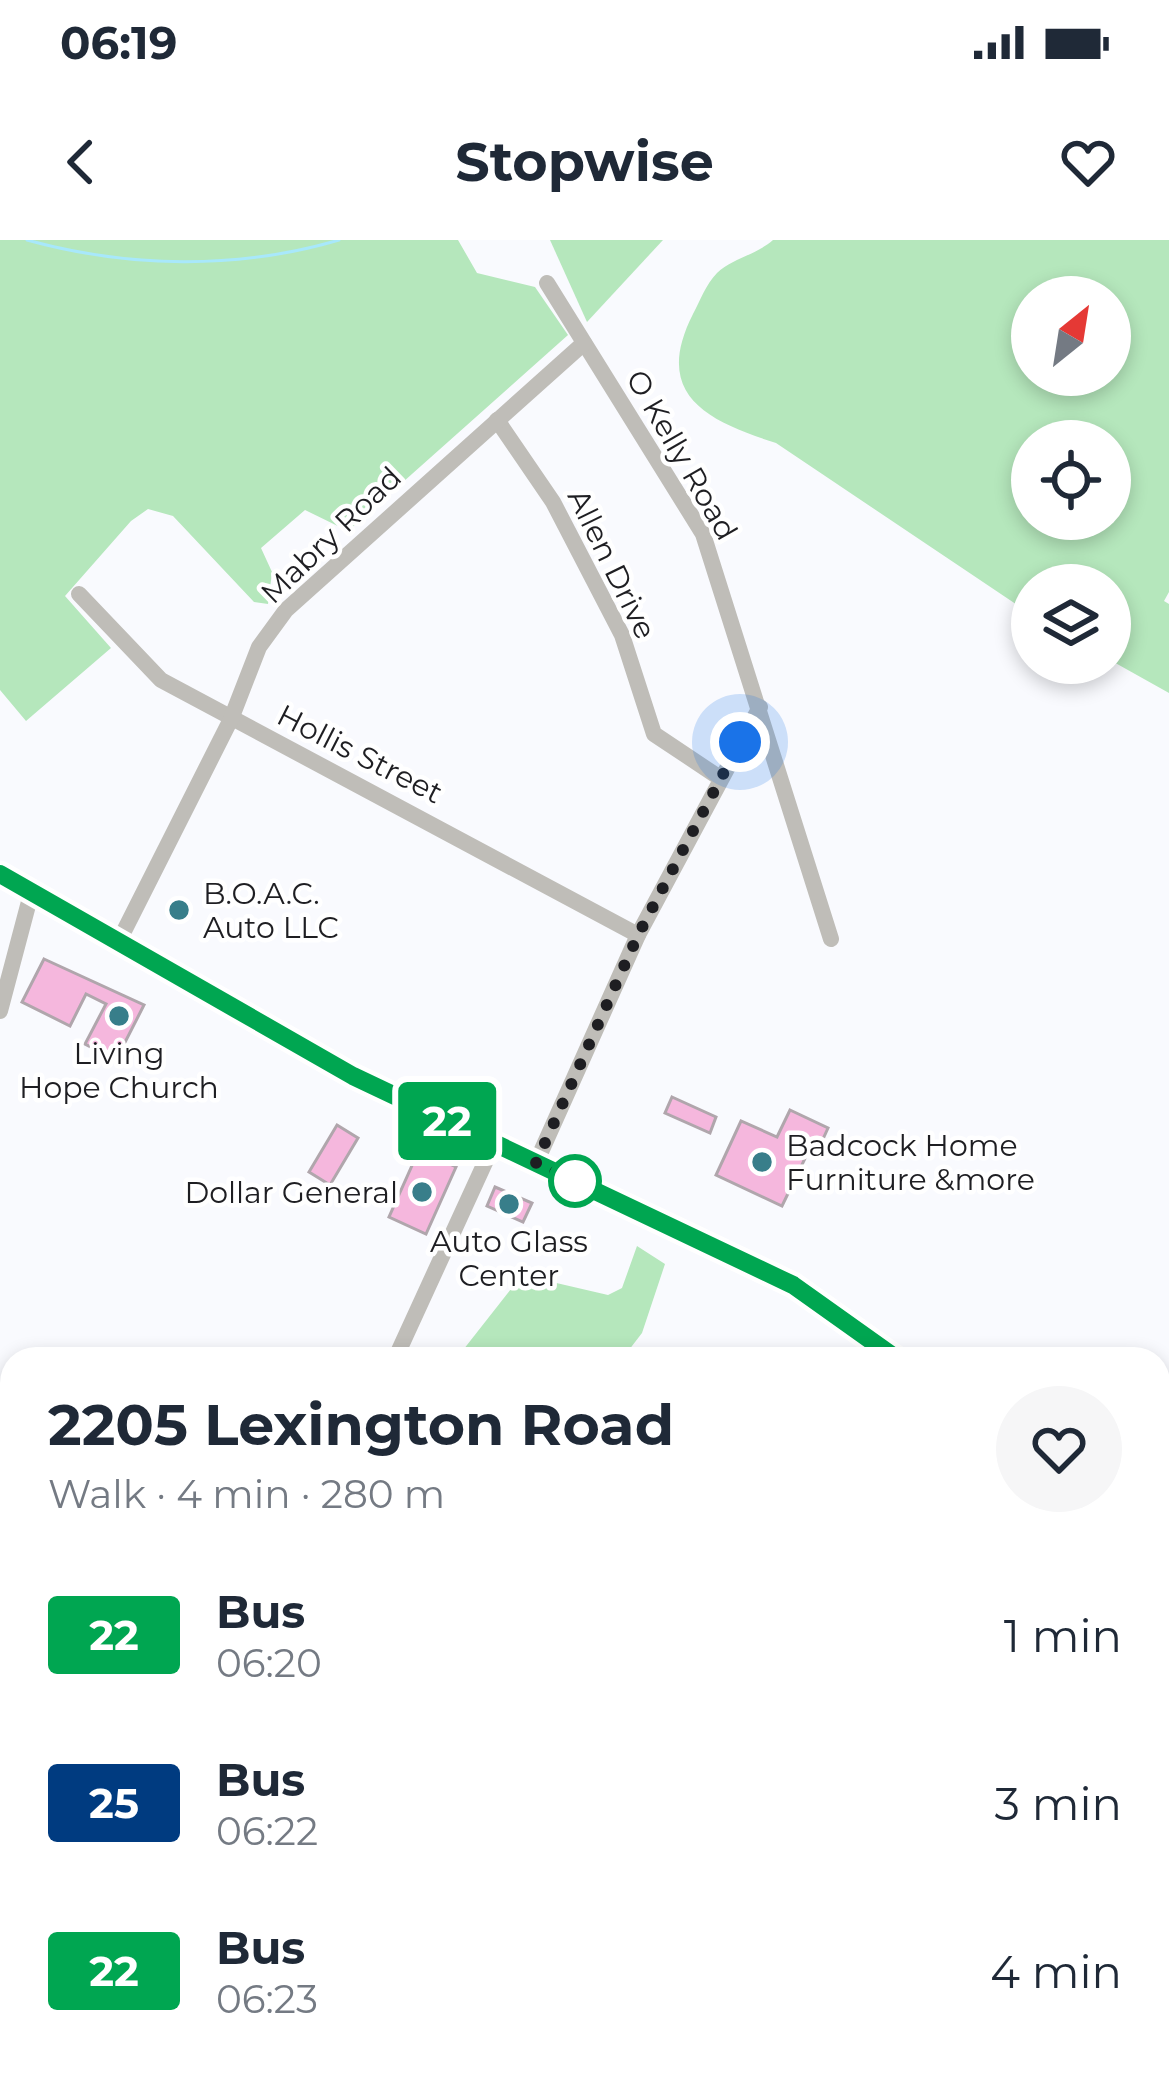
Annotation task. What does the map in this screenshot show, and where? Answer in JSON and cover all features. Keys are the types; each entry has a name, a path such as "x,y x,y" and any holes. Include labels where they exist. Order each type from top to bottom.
{"highway":[{"path":"0,874 353,1076 793,1285 880,1347"}],"street":[{"name":"O Kelly Road","path":"548,284 703,534 831,939"},
{"name":"Mabry Road","path":"117,944 231,719 260,647 286,610 584,344"},
{"name":"Allen Drive","path":"497,420 553,502 622,635 654,734 721,778"},
{"name":"Hollis Street","path":"79,595 154,675 477,844 638,935"},
{"path":"536,1163 638,935 760,707"},
{"path":"0,1011 31,894"},
{"path":"400,1347 494,1143"}],"green space":[{"path":"0,240 458,240 477,273 535,287 568,335 348,531 305,510 261,548 272,572 268,604 254,602 173,516 148,509 131,521 65,596 111,648 26,721 0,690"},
{"path":"550,240 663,240 587,322"},
{"path":"773,240 1169,240 1169,592 1164,601 1169,604 1169,693 1131,672 1131,564 1011,564 1011,601 776,443 728,425 693,401 679,365 682,342 706,287 730,264"},
{"path":"637,1246 665,1264 642,1333 631,1347 465,1347 522,1275 608,1295 622,1288"}],"building":[{"name":"Living Hope Church","path":"44,959 144,1005 116,1060 85,1044 106,1004 86,994 70,1026 22,1002"},
{"path":"672,1097 716,1117 710,1133 665,1113"},
{"name":"Badcock Home Furniture &more","path":"790,1110 828,1128 818,1150 811,1146 782,1206 716,1175 741,1121 777,1137"},
{"path":"337,1125 358,1138 330,1185 309,1172"},
{"name":"Dollar General","path":"419,1150 456,1167 426,1234 389,1217"},
{"name":"Auto Glass Center","path":"495,1187 532,1203 523,1222 487,1206"}],"waterway":[{"path":"27,240 104,256 183,262 262,257 339,240"}],"bus line":[{"name":"22","path":"0,874 353,1076 793,1285 883,1347"}],"place":[{"name":"B.O.A.C. Auto LLC","path":"179,910"},
{"name":"Living Hope Church","path":"119,1016"},
{"name":"Badcock Home Furniture &more","path":"762,1162"},
{"name":"Dollar General","path":"422,1192"},
{"name":"Auto Glass Center","path":"509,1204"}],"route":[{"path":"575,1181 536,1163 638,935 740,742"}]}
